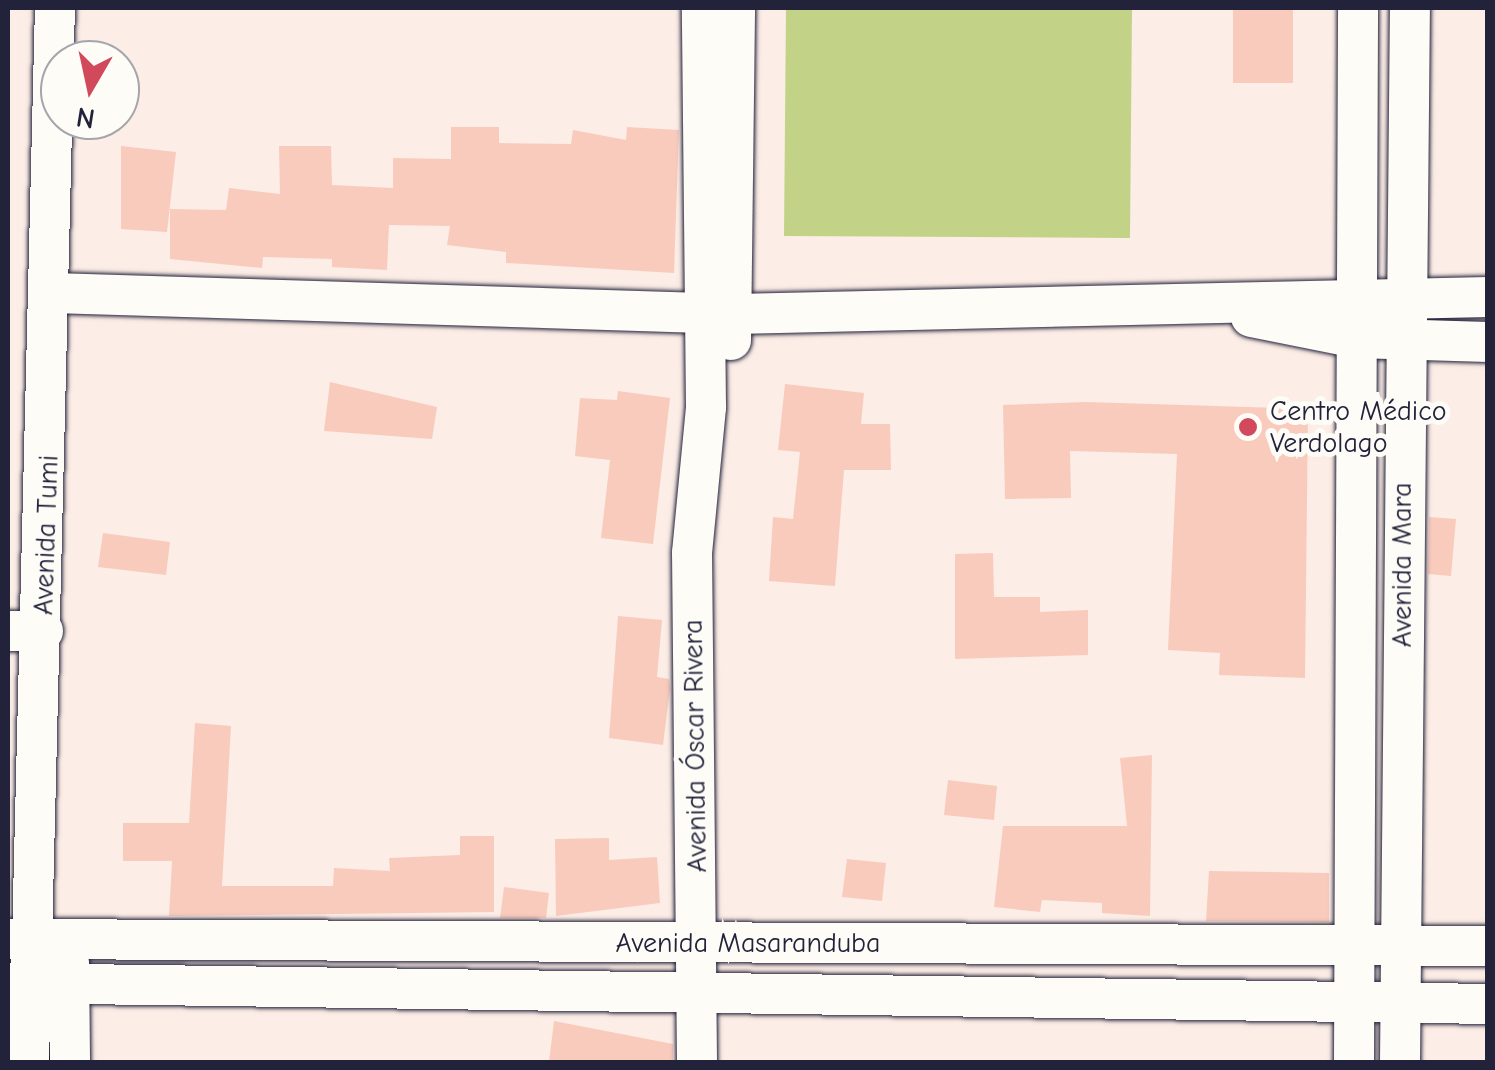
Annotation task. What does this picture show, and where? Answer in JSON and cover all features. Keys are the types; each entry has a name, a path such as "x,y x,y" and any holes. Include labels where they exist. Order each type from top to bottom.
{"street":[{"name":"Avenida Tumi","path":"29,1062 18,984 35,939 25,631 53,293 54,8"},
{"name":"Avenida Óscar Rivera","path":"702,8 721,314"},
{"name":"Avenida Óscar Rivera","path":"697,1062 692,553 721,314 734,8"},
{"name":"Avenida Mara","path":"1354,1062 1358,8"},
{"name":"Avenida Mara","path":"1400,1062 1410,8"},
{"path":"53,293 721,314 1208,309 1355,295 1488,297"},
{"path":"1208,309 1356,338 1488,342"},
{"name":"Avenida Tumi","path":"35,939 69,984 70,1062"},
{"name":"Avenida Masaranduba","path":"35,939 1488,946"},
{"path":"18,984 1488,1004"}],"green space":[{"path":"786,8 1132,8 1130,238 784,236"}],"building":[{"path":"1233,8 1293,8 1293,83 1233,83"},
{"path":"451,127 499,127 499,143 571,144 573,130 626,140 627,127 679,130 674,273 506,263 506,252 447,245 450,226 389,225 387,270 332,267 332,259 263,257 262,268 170,259 170,209 226,210 229,188 280,194 279,146 331,146 332,185 393,188 393,158 451,159"},
{"path":"121,146 176,152 167,232 121,229"},
{"path":"330,382 437,407 432,439 324,431"},
{"path":"785,384 864,393 861,424 890,424 891,470 844,470 835,586 769,581 773,517 793,519 800,452 778,450"},
{"path":"618,391 670,398 653,544 601,538 610,460 575,456 580,398 617,400"},
{"path":"1086,402 1308,409 1305,678 1219,675 1220,653 1168,650 1177,454 1070,451 1071,498 1005,499 1003,405"},
{"path":"1429,517 1456,519 1451,576 1428,574"},
{"path":"103,533 170,542 166,575 98,567"},
{"path":"993,553 994,597 1040,597 1040,612 1088,610 1088,655 955,659 955,554"},
{"path":"618,616 662,620 657,677 669,679 670,689 663,745 609,738"},
{"path":"195,723 231,726 222,886 333,886 334,868 390,871 389,858 460,855 460,836 494,836 494,912 169,916 172,861 123,861 123,823 189,823"},
{"path":"1152,755 1150,916 1102,913 1102,903 1042,900 1040,912 994,907 1003,826 1127,826 1120,758"},
{"path":"948,780 997,786 994,820 944,815"},
{"path":"609,838 609,860 657,857 660,903 556,916 555,839"},
{"path":"847,859 886,863 882,901 842,897"},
{"path":"1209,871 1329,873 1329,922 1206,921"},
{"path":"504,887 549,893 546,918 500,918"},
{"path":"554,1021 673,1044 673,1062 549,1062"}],"place":[{"name":"Centro Médico Verdolago","path":"1248,427"}]}
